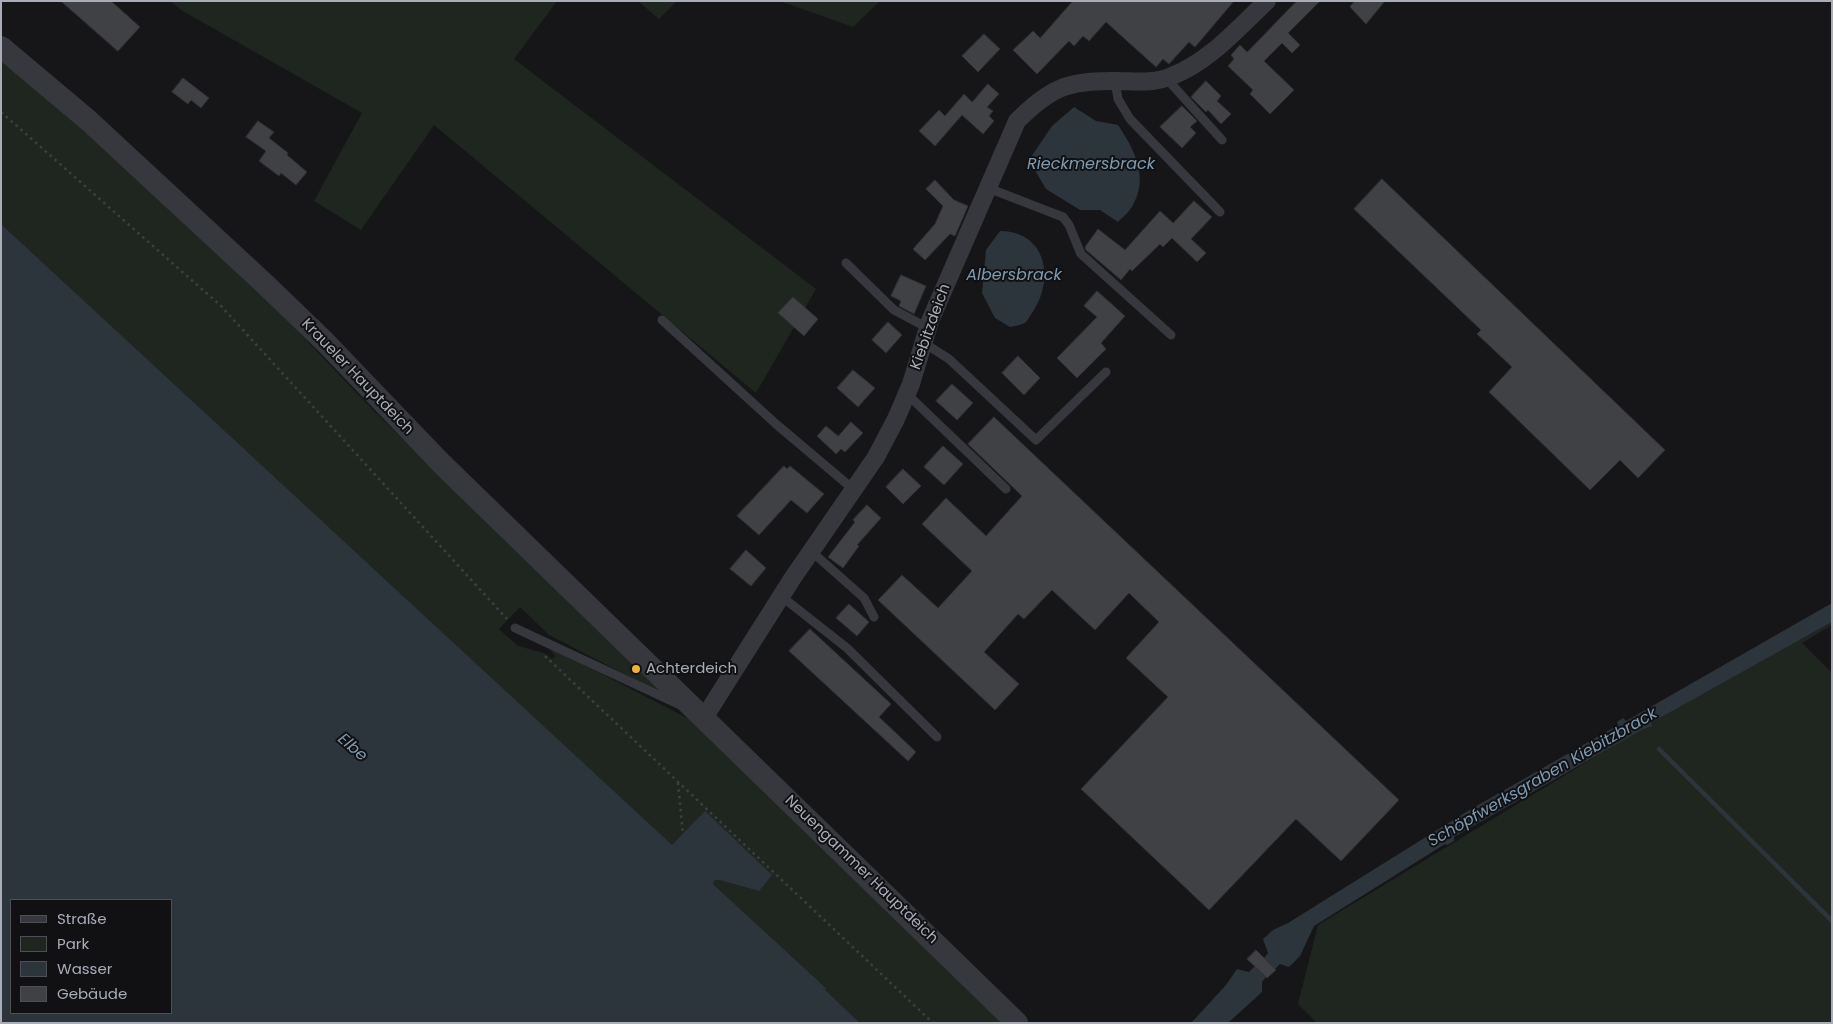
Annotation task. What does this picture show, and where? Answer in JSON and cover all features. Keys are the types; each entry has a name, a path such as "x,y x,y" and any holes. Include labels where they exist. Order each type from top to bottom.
{"street":[{"name":"Kiebitzdeich","path":"704,717 781,596 876,456 907,394 926,336 1018,121 1040,98 1064,86 1090,81 1144,82 1166,78 1195,65 1268,1"},
{"name":"Kraueler Hauptdeich","path":"1,47 89,121 325,342 442,464 704,717"},
{"name":"Neuengammer Hauptdeich","path":"704,717 1017,1023"}],"lane":[{"path":"1166,78 1222,140"},
{"path":"1115,81 1118,99 1130,119 1220,212"},
{"path":"988,188 1063,217 1081,254 1171,335"},
{"path":"846,263 894,310 926,336 1036,440 1106,372"},
{"path":"662,320 776,424 853,489"},
{"path":"907,394 1006,489"},
{"path":"811,551 864,598 874,617"},
{"path":"781,596 847,648 937,737"},
{"path":"515,628 704,717"}],"path":[{"path":"1,112 221,306 515,628"},
{"path":"543,654 933,1023"},
{"path":"678,781 683,835"}],"green space":[{"path":"170,1 557,1 514,59 816,289 756,393 434,125 361,230 314,201 362,113 181,10"},
{"path":"638,1 677,1 659,19"},
{"path":"780,1 880,1 853,27"},
{"path":"1,60 129,170 263,295 374,411 665,695 549,635 520,607 499,629 518,646 544,653 552,659 556,656 544,644 689,719 1003,1023 860,1023 824,990 825,987 713,884 715,880 719,880 759,891 705,812 672,846 1,224"},
{"path":"1832,622 1832,625 1802,643 1832,673 1832,1023 1317,1023 1298,1004 1318,925 1651,723"}],"water":[{"name":"Rieckmersbrack","path":"1074,107 1096,121 1118,125 1138,163 1140,184 1138,194 1132,207 1118,222 1100,210 1080,210 1046,189 1029,160 1052,126"},
{"name":"Elbe","path":"1,224 672,845 705,811 772,875 759,891 719,880 715,880 713,884 826,988 825,990 860,1023 1,1023"},
{"name":"Albersbrack","path":"1000,231 1015,233 1027,239 1036,247 1042,258 1044,271 1044,284 1034,310 1025,323 1010,327 995,318 982,293 986,250"},
{"name":"Schöpfwerksgraben Kiebitzbrack","path":"1832,603 1832,622 1651,723 1652,726 1643,729 1454,837 1454,841 1447,845 1445,844 1314,926 1300,956 1289,967 1280,964 1275,969 1264,958 1268,953 1263,939 1273,930 1288,923 1466,812 1618,725 1617,722 1623,718 1626,721"},
{"path":"1255,966 1266,977 1262,982 1262,992 1228,1023 1191,1023 1226,985 1237,969 1249,972"}],"building":[{"path":"61,1 111,1 140,27 118,51"},
{"path":"1073,1 1234,1 1195,47 1189,42 1169,64 1163,59 1156,67 1106,22 1089,41 1083,36 1074,46 1069,41 1037,74 1013,50 1033,31 1040,38"},
{"path":"1297,1 1320,1 1288,33 1300,45 1292,53 1282,43 1264,61 1294,90 1270,114 1250,94 1253,90 1228,66 1234,59 1231,55 1240,45 1247,52"},
{"path":"1355,1 1385,1 1366,24 1350,7"},
{"path":"984,34 1000,49 978,72 962,56"},
{"path":"183,78 209,98 201,108 191,100 188,104 172,92"},
{"path":"1206,81 1221,96 1217,101 1231,114 1221,124 1208,110 1206,112 1191,97"},
{"path":"988,84 999,94 987,107 993,111 989,116 994,121 983,134 962,115 935,146 919,131 939,110 945,116 964,94 972,102"},
{"path":"1182,106 1197,121 1190,127 1196,133 1182,148 1160,127"},
{"path":"258,121 274,132 269,138 307,172 296,185 281,173 279,176 259,161 266,151 246,137"},
{"path":"1382,179 1665,450 1638,478 1620,460 1590,490 1489,392 1512,367 1477,334 1481,330 1354,209"},
{"path":"935,180 954,200 968,206 955,236 950,234 925,260 913,249 935,224 943,206 926,189"},
{"path":"1194,201 1212,217 1191,239 1206,253 1197,262 1172,238 1163,247 1160,244 1132,271 1130,269 1121,280 1086,250 1085,247 1098,229 1125,250 1160,211 1173,223"},
{"path":"901,275 926,286 914,314 899,306 901,301 891,296"},
{"path":"1097,291 1125,316 1101,343 1106,349 1077,378 1057,358 1097,317 1084,306"},
{"path":"793,297 818,319 804,336 778,313"},
{"path":"888,322 902,335 886,353 872,340"},
{"path":"1018,356 1040,378 1024,395 1002,373"},
{"path":"853,370 875,388 858,407 837,388"},
{"path":"952,384 973,403 957,420 936,401"},
{"path":"994,417 1399,800 1341,861 1296,819 1209,910 1081,789 1168,697 1126,658 1159,622 1129,593 1095,630 1052,590 1024,619 1018,614 984,652 1019,684 995,710 878,600 902,575 938,608 972,571 922,524 946,498 986,536 1022,496 968,444"},
{"path":"851,422 863,433 845,452 841,449 836,454 817,436 826,426 838,436"},
{"path":"943,446 963,464 944,485 924,467"},
{"path":"784,466 787,469 790,466 824,494 807,513 791,500 759,535 737,516"},
{"path":"903,469 921,486 903,504 886,487"},
{"path":"867,505 881,518 857,545 859,546 843,568 828,557 855,522 853,520"},
{"path":"746,550 766,568 751,586 730,569"},
{"path":"849,604 869,622 857,636 836,618"},
{"path":"810,629 891,704 879,717 916,752 908,761 789,651"},
{"path":"1256,950 1276,970 1267,978 1247,959"}],"waterway":[{"path":"1659,749 1832,921"}],"place":[{"name":"Achterdeich","path":"636,669"}]}
